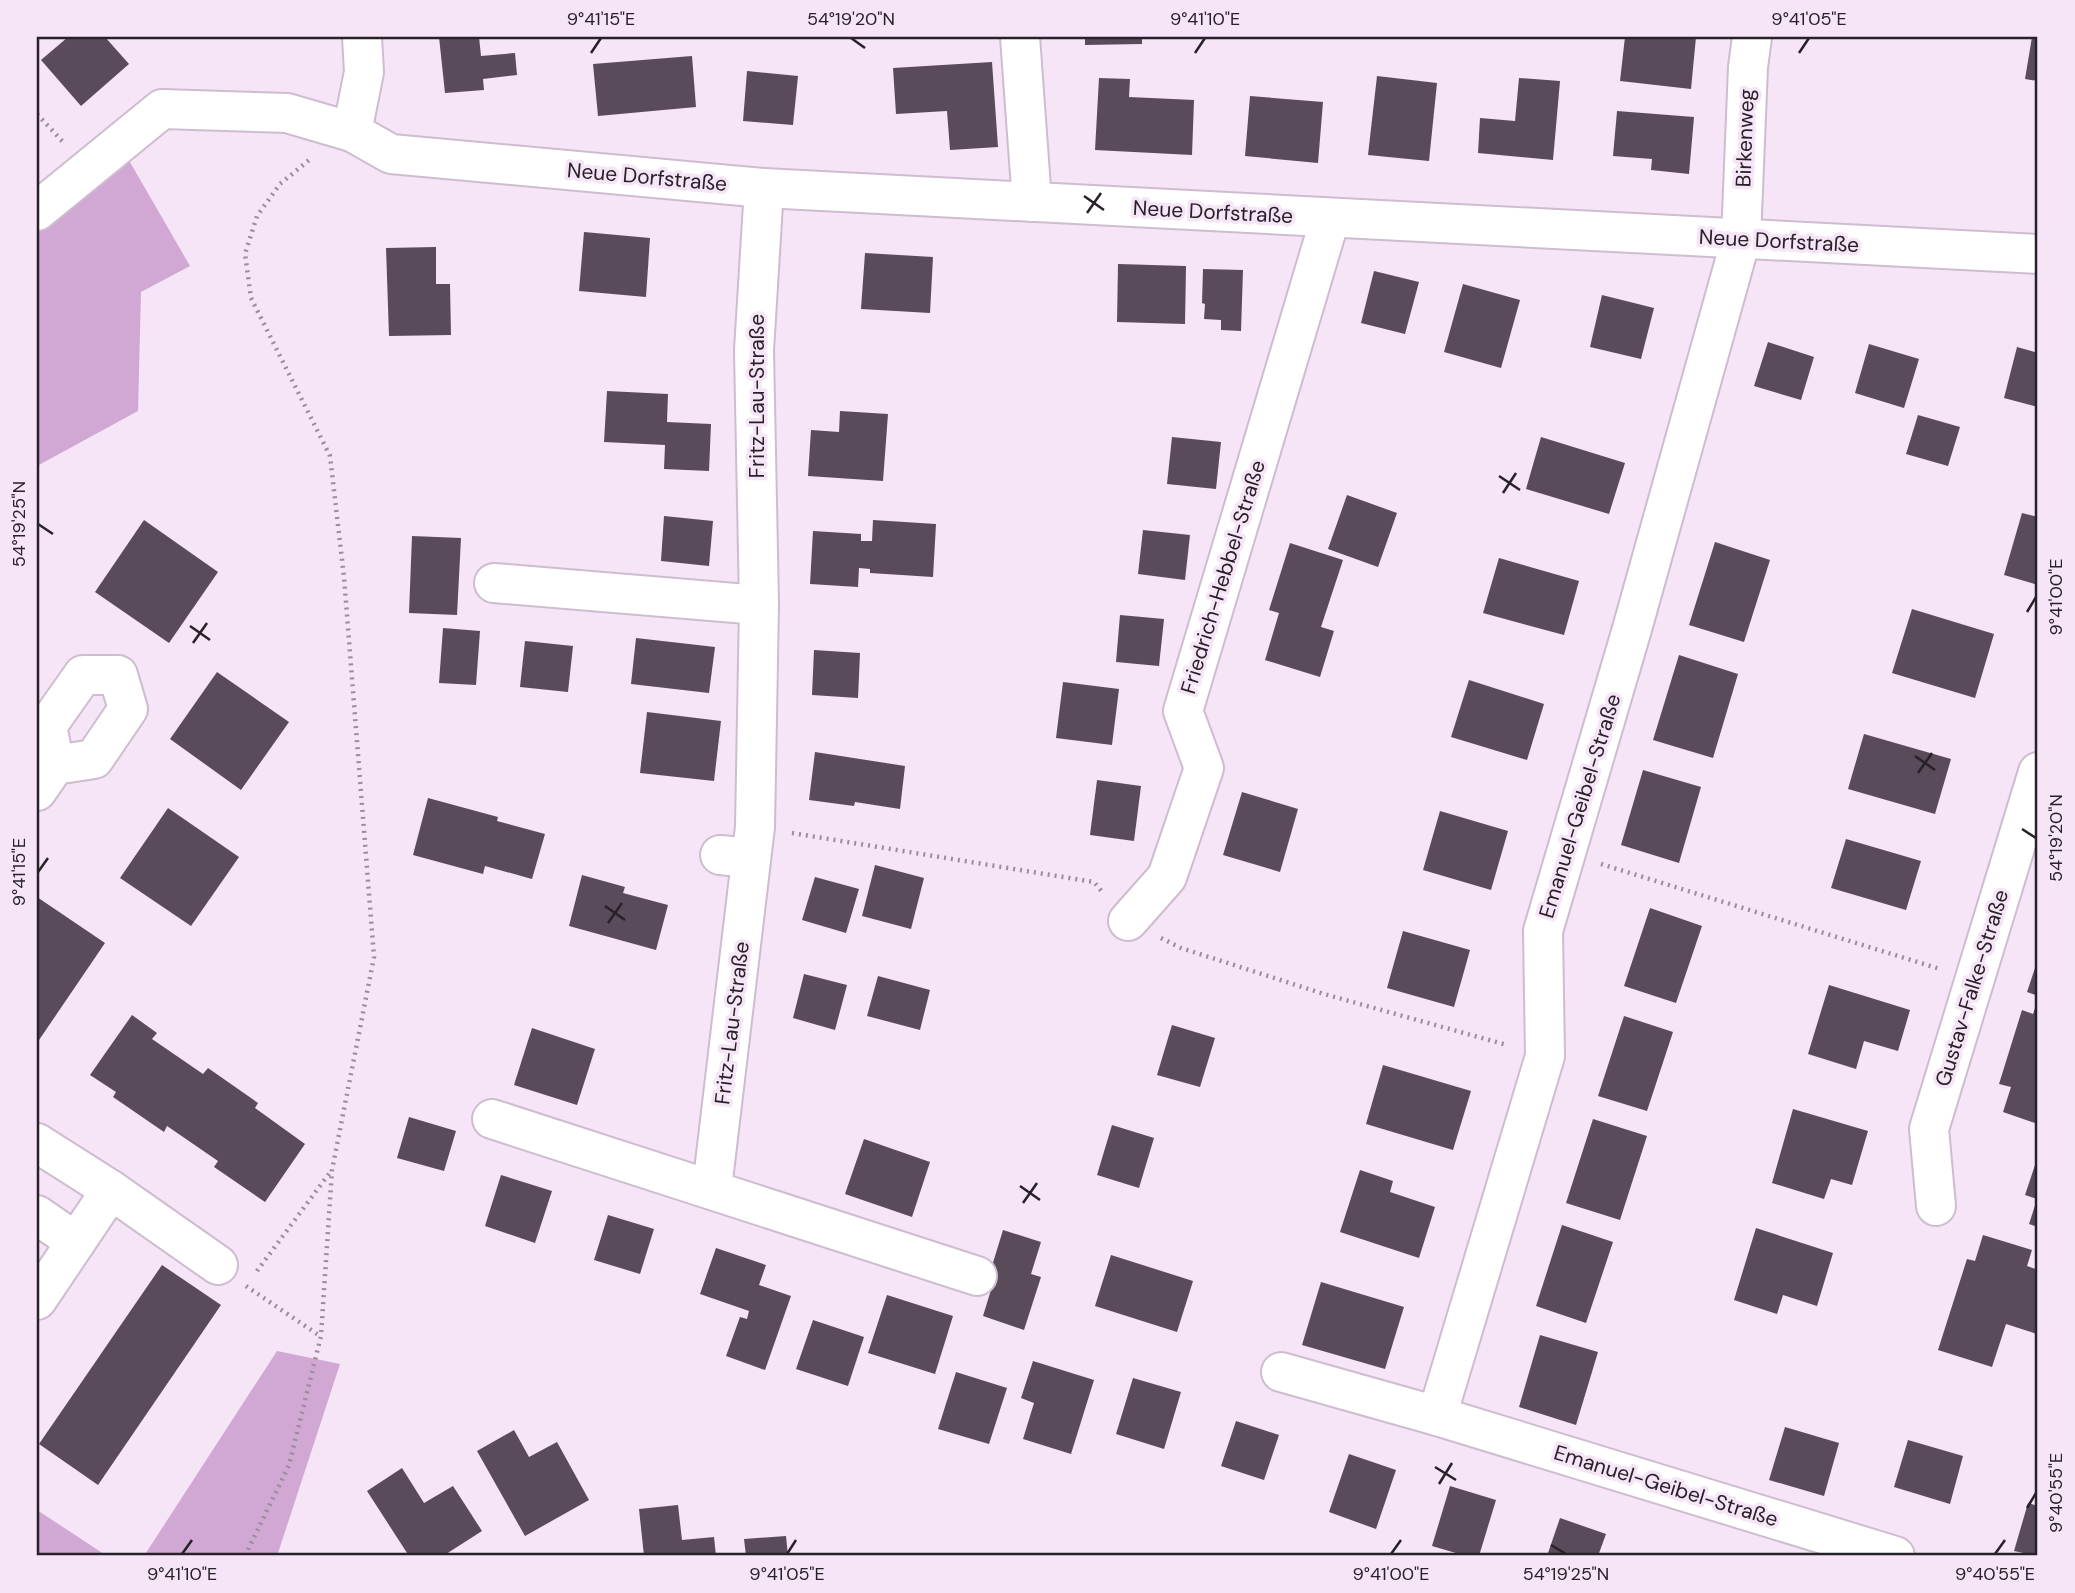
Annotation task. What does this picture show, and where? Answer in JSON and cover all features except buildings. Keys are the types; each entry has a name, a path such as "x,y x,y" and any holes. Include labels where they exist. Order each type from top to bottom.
{"street":[{"path":"352,132 364,72 362,37"},
{"path":"1020,37 1032,202"},
{"name":"Birkenweg","path":"1741,239 1748,67 1752,37"},
{"name":"Neue Dorfstraße","path":"37,211 162,109 287,113 352,132 391,154 764,188 2038,254"},
{"name":"Fritz-Lau-Straße","path":"712,1188 735,857 755,827 760,605 754,350 764,188"},
{"name":"Friedrich-Hebbel-Straße","path":"1128,921 1167,877 1204,768 1183,711 1330,219"},
{"name":"Emanuel-Geibel-Straße","path":"1437,1416 1545,1056 1543,931 1636,616 1741,239"},
{"path":"494,583 760,605"},
{"name":"Gustav-Falke-Straße","path":"1936,1206 1929,1129 2038,772"},
{"path":"492,1119 712,1188 977,1276"},
{"path":"37,1143 111,1190 232,1275"},
{"path":"37,1300 111,1190"},
{"path":"37,1215 76,1242"},
{"name":"Emanuel-Geibel-Straße","path":"1281,1372 1437,1416 1895,1556"}],"path":[{"path":"245,1556 289,1465 321,1336 332,1170 374,957 344,577 330,456 251,299 246,254 257,216 280,184 313,157 352,132"},
{"path":"1567,853 1975,980"},
{"path":"321,1336 232,1275 332,1170"}],"shaded area":[{"path":"127,157 190,266 141,292 138,411 37,466 37,234"},
{"path":"277,1351 340,1364 277,1556 144,1556"},
{"path":"37,1510 107,1556 37,1556"}]}
